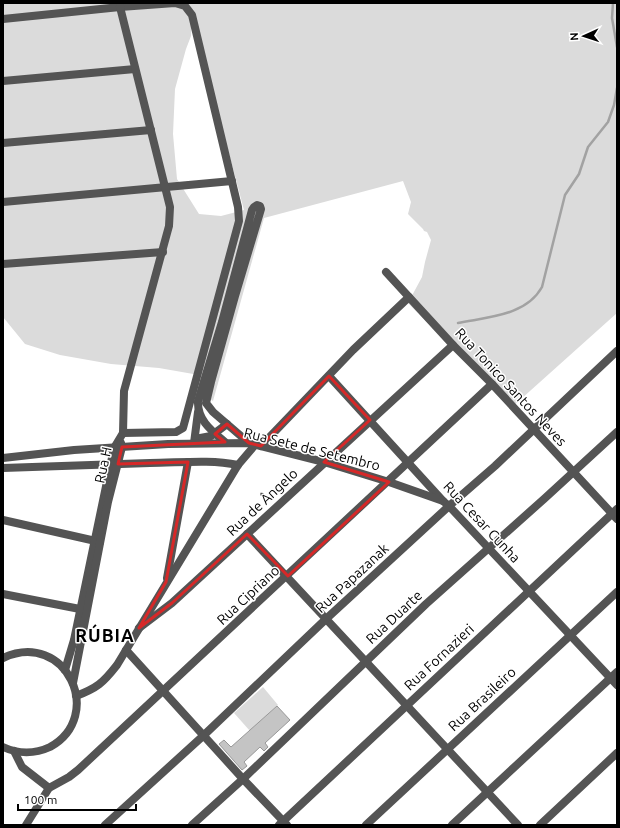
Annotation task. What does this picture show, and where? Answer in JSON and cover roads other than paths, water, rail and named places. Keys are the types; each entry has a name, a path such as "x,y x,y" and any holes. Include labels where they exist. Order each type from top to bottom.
{"street":[{"path":"3,19 175,3 185,6 192,15 240,214 239,221 183,428 176,432 120,442"},
{"name":"Rua H","path":"73,683 84,610 97,541 112,486 114,464 120,442 124,391 170,226 170,207 120,7"},
{"path":"3,81 135,69"},
{"path":"3,144 151,130"},
{"path":"3,202 232,181"},
{"path":"227,424 215,434 194,442 198,397 222,322 252,210 255,205 259,205 261,209 235,296 206,403 208,407 227,424 255,445"},
{"path":"3,264 163,252"},
{"name":"Rua Tonico Santos Neves","path":"386,272 573,472 615,514"},
{"path":"76,696 103,683 117,665 166,582 238,465 247,453 330,376 353,350 409,297"},
{"name":"Rua de Ângelo","path":"139,628 172,603 453,345"},
{"name":"Rua Papazanak","path":"104,825 203,736 446,503 534,430 617,351"},
{"name":"Rua Cesar Cunha","path":"330,376 409,464 617,685"},
{"name":"Rua Cipriano","path":"48,788 69,777 78,770 409,464 492,384"},
{"path":"198,409 203,421 224,442"},
{"name":"Rua Duarte","path":"192,825 243,779 426,604 489,549 617,432"},
{"name":"Rua Sete de Setembro","path":"3,458 74,450 120,442 224,442 255,445 324,462 389,482 446,503"},
{"path":"3,468 188,462 216,462 238,465"},
{"path":"166,582 188,462"},
{"name":"Rua Fornazieri","path":"283,824 406,705 615,514"},
{"path":"3,520 97,541"},
{"path":"247,534 288,576 446,749 518,825"},
{"name":"Rua Brasileiro","path":"366,825 446,749 617,592"},
{"path":"3,594 84,610"},
{"name":"Rua H","path":"65,670 84,610"},
{"path":"126,650 283,824"},
{"path":"3,658 13,653 27,651 42,654 55,660 65,670 73,683 77,708 73,721 66,733 56,743 44,750 30,752 14,751 3,747"},
{"path":"452,825 617,672"},
{"path":"14,751 22,767 48,788 26,825"},
{"path":"540,825 617,753"}],"waterway":[{"path":"613,3 612,18 617,47"},
{"path":"458,323 493,317 516,310 535,297 542,287 565,195 579,174 588,147 608,122 614,105 617,88"}],"district":[{"name":"RÚBIA","path":"105,635"}]}
